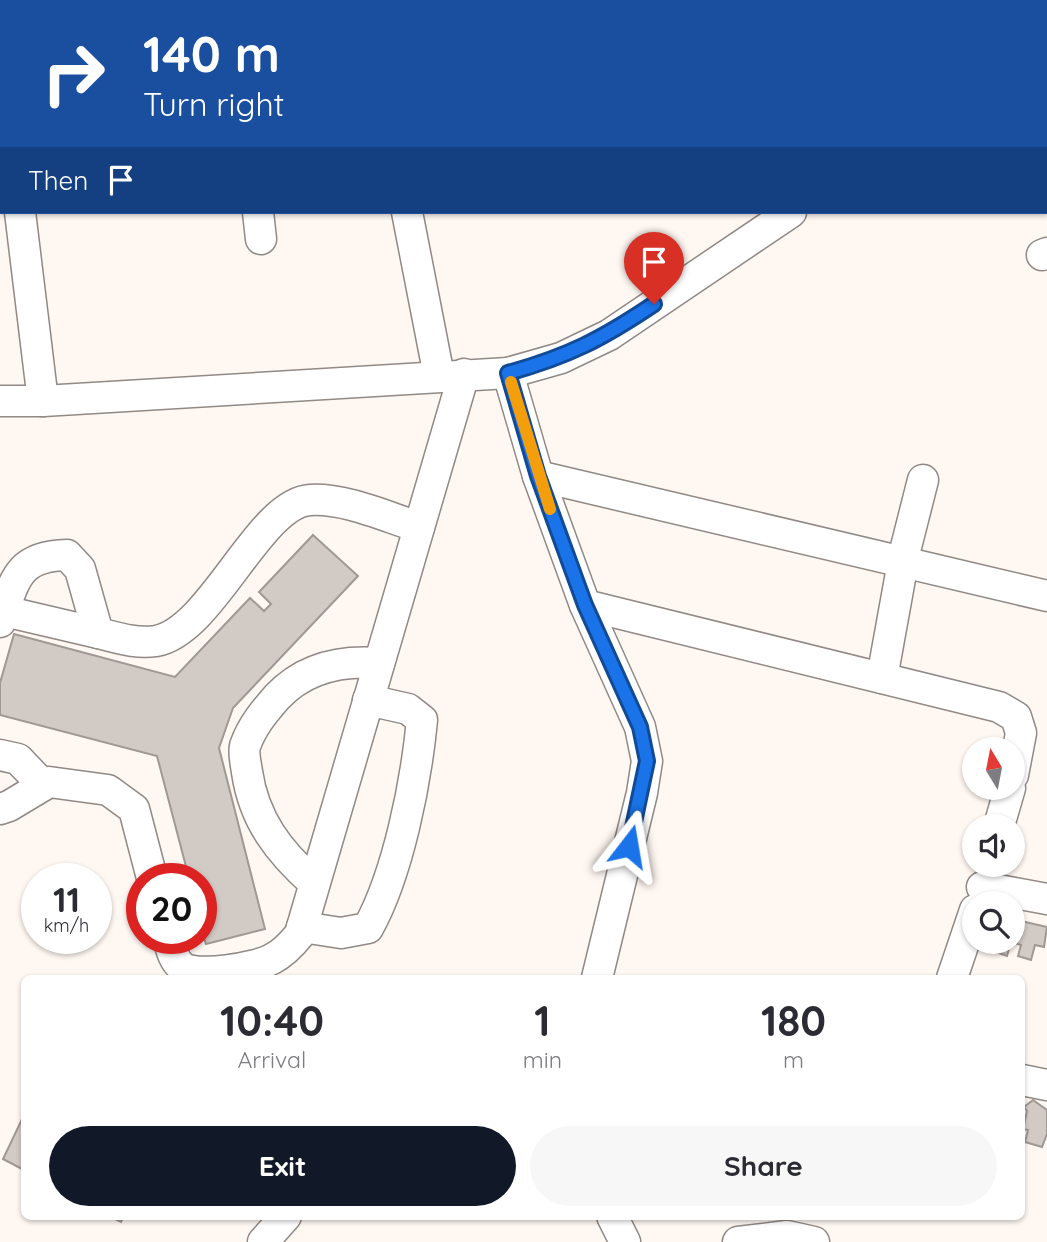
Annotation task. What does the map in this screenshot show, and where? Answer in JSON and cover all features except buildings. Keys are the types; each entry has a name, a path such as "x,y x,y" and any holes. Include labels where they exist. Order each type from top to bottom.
{"lane":[{"path":"20,214 43,401"},
{"path":"173,954 183,968 206,972 246,967 271,959 290,947 302,927 419,527 452,375 408,214"},
{"path":"0,401 43,401 508,373 561,358 609,335 788,214"},
{"path":"508,373 538,476 585,605 640,727 647,761 642,793 598,975"},
{"path":"538,476 904,560 1047,596"},
{"path":"882,678 904,560 923,480"},
{"path":"99,633 80,569 67,555 43,555 23,566 2,617 99,633 139,643 160,640 186,625 258,539 291,506 310,500 344,505 419,527"},
{"path":"585,605 999,707 1016,717 1020,737"},
{"path":"314,883 286,858 261,823 250,792 244,748 258,718 291,682 322,668 358,662 379,663"},
{"path":"302,927 341,933 368,928 383,900 417,761 422,720 408,709 368,699"},
{"path":"0,755 18,759 43,786"},
{"path":"0,808 49,782 108,790 134,809 148,863"},
{"path":"1025,897 1047,900"},
{"path":"953,975 962,948"},
{"path":"1025,1081 1047,1086"},
{"path":"263,1242 282,1220"},
{"path":"614,1220 625,1242"},
{"path":"738,1242 787,1236 814,1242"}],"slow traffic":[{"path":"511,382 550,509"}],"route":[{"path":"629,846 647,761 640,727 585,605 538,476 508,373 561,358 609,335 654,304"}]}
